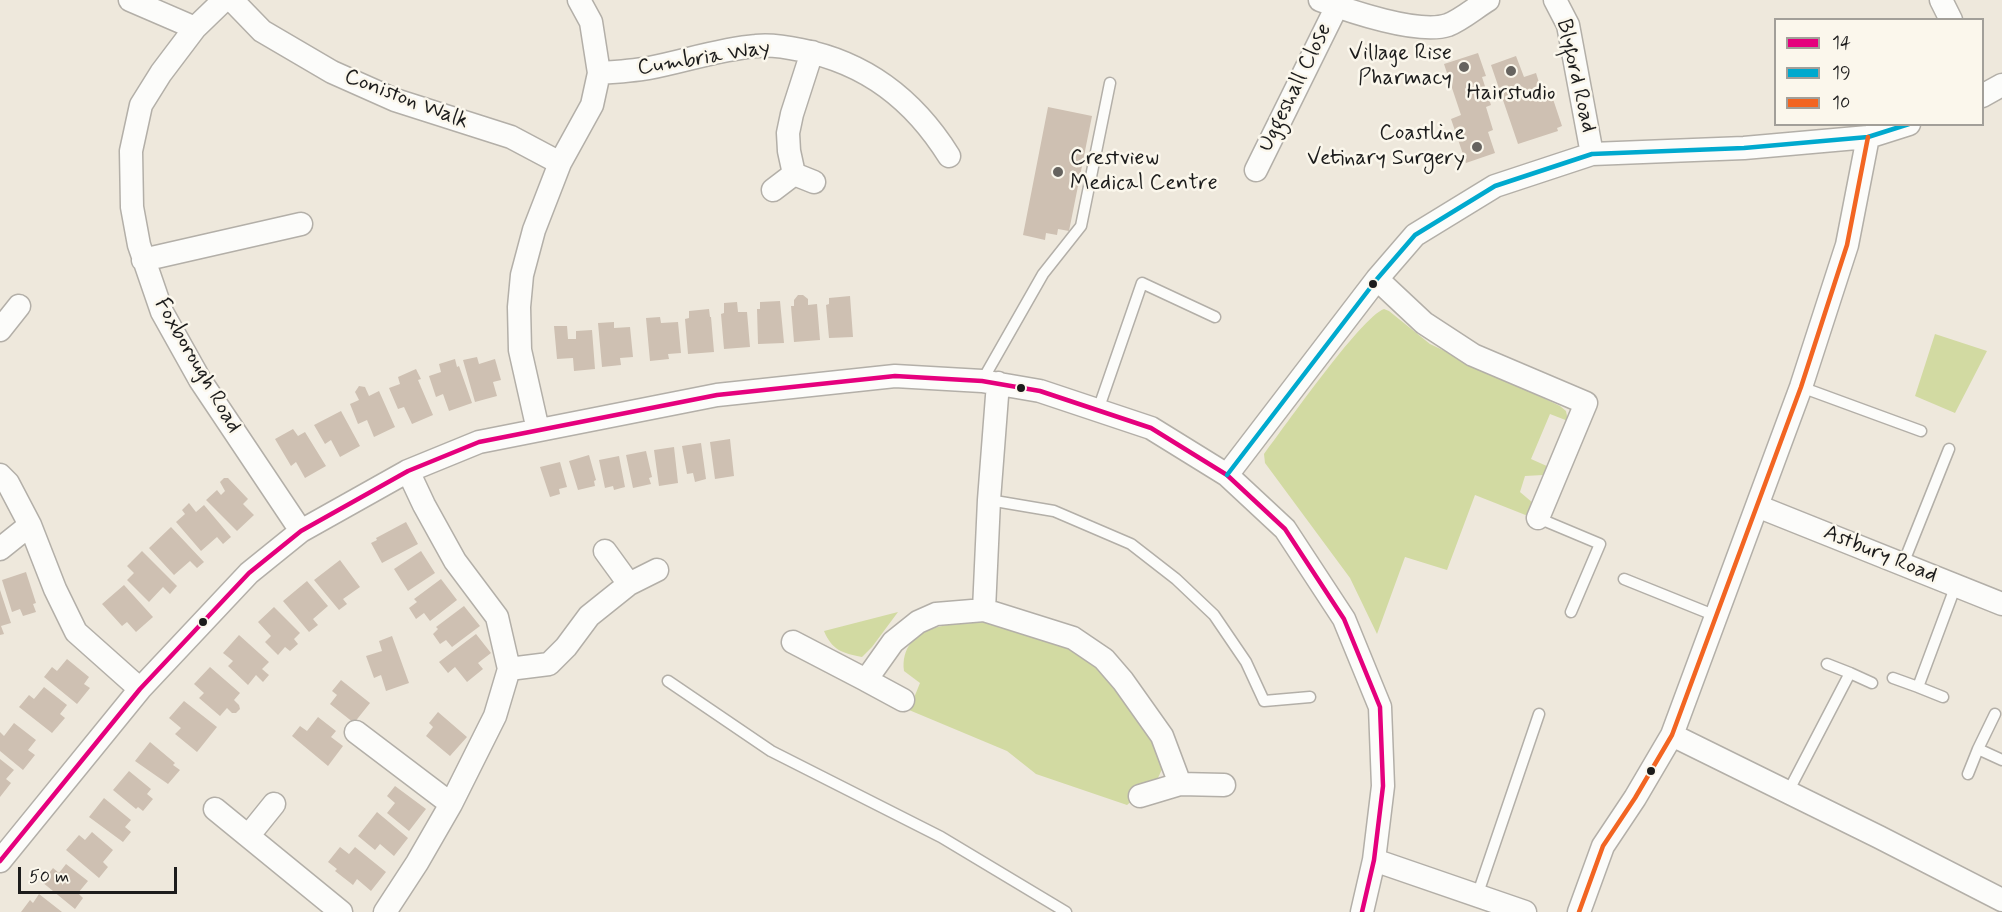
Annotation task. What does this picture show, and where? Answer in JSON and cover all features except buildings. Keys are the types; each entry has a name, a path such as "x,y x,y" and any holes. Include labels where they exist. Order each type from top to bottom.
{"street":[{"path":"130,0 195,28"},
{"name":"Foxborough Road","path":"224,0 195,28 161,73 141,105 131,151 132,207 143,260 162,312 200,380 301,531"},
{"name":"Coniston Walk","path":"232,0 262,31 332,72 396,100 511,137 560,164"},
{"path":"538,430 520,350 519,307 522,275 534,230 560,164 592,105 599,73 591,22 579,0"},
{"path":"1329,3 1415,27 1447,25 1488,0"},
{"name":"Blyford Road","path":"1555,0 1568,25 1592,154"},
{"path":"1941,0 1950,18"},
{"name":"Uggeshall Close","path":"1256,170 1329,3"},
{"name":"Cumbria Way","path":"599,73 648,68 758,45 812,52 842,62 870,75 890,88 924,121 949,156"},
{"path":"773,190 804,178 789,151 788,134 812,52"},
{"path":"1227,474 1377,279 1415,236 1495,186 1592,154 1744,148 1868,137 1903,126"},
{"path":"1579,912 1603,846 1635,798 1672,735 1801,387 1847,245 1868,137"},
{"path":"143,260 302,224"},
{"path":"1377,279 1424,323 1473,355 1586,403 1538,518"},
{"path":"0,861 140,689 249,573 301,531 408,471 479,442 717,395 895,376 990,382 1040,391 1150,428 1227,474 1285,529 1344,619 1380,707 1383,786 1374,860 1362,912"},
{"path":"984,610 989,500 990,382"},
{"path":"385,912 451,804 495,716 508,669 497,617 455,561 408,471"},
{"path":"0,475 8,483 30,525 55,589 76,632 140,689"},
{"name":"Astbury Road","path":"1757,506 2002,604"},
{"path":"0,549 30,525"},
{"path":"605,551 629,584"},
{"path":"508,669 549,664 566,647 590,616 629,584 657,570"},
{"path":"866,680 893,642 918,622 936,614 984,610 1072,638 1104,659 1124,681 1162,736 1180,784"},
{"path":"793,642 903,700"},
{"path":"356,732 451,804"},
{"path":"1672,735 2002,900"},
{"path":"1140,796 1180,784 1224,785"},
{"path":"249,835 274,804"},
{"path":"215,809 341,912"},
{"path":"1374,860 1525,912"}],"lane":[{"path":"990,382 1043,274 1080,226 1110,83"},
{"path":"1098,410 1142,283 1215,317"},
{"path":"1801,387 1921,431"},
{"path":"1903,564 1949,449"},
{"path":"989,500 1054,511 1131,544 1176,579 1214,615 1246,662 1264,701 1310,697"},
{"path":"1538,518 1600,544 1571,612"},
{"path":"1624,579 1716,616"},
{"path":"1918,687 1956,585"},
{"path":"1827,664 1872,683"},
{"path":"1788,792 1850,673"},
{"path":"1893,678 1943,697"},
{"path":"668,681 771,751 941,837 1066,912"},
{"path":"1477,896 1539,714"},
{"path":"1968,774 1995,714"},
{"path":"1978,749 2002,760"}],"green space":[{"path":"1384,309 1430,344 1560,406 1566,411 1568,421 1550,414 1531,459 1549,467 1543,475 1525,476 1520,492 1533,503 1528,516 1475,495 1447,570 1405,557 1377,634 1350,578 1265,463 1264,454 1341,352 1373,317"},
{"path":"1935,334 1987,351 1955,413 1915,396"},
{"path":"898,612 862,657 838,650 830,643 824,631"},
{"path":"988,620 1059,638 1101,663 1146,721 1164,765 1157,780 1127,805 1036,774 1007,751 909,710 920,683 904,671 905,655 911,644 920,635 932,629"}],"transit line":[{"name":"19","path":"1227,475 1377,279 1415,235 1495,186 1592,154 1744,148 1868,137 1903,126"},
{"name":"10","path":"1579,912 1603,846 1635,798 1672,735 1801,387 1847,245 1868,137"},
{"name":"14","path":"0,861 140,689 249,573 301,531 408,471 479,442 717,395 895,376 982,381 1040,391 1151,428 1227,475 1285,529 1344,619 1380,707 1383,786 1374,860 1362,912"}],"place":[{"name":"Village Rise Pharmacy","path":"1464,67"},
{"name":"Hairstudio","path":"1511,71"},
{"name":"Coastline Vetinary Surgery","path":"1477,147"},
{"name":"Crestview Medical Centre","path":"1058,172"}]}
